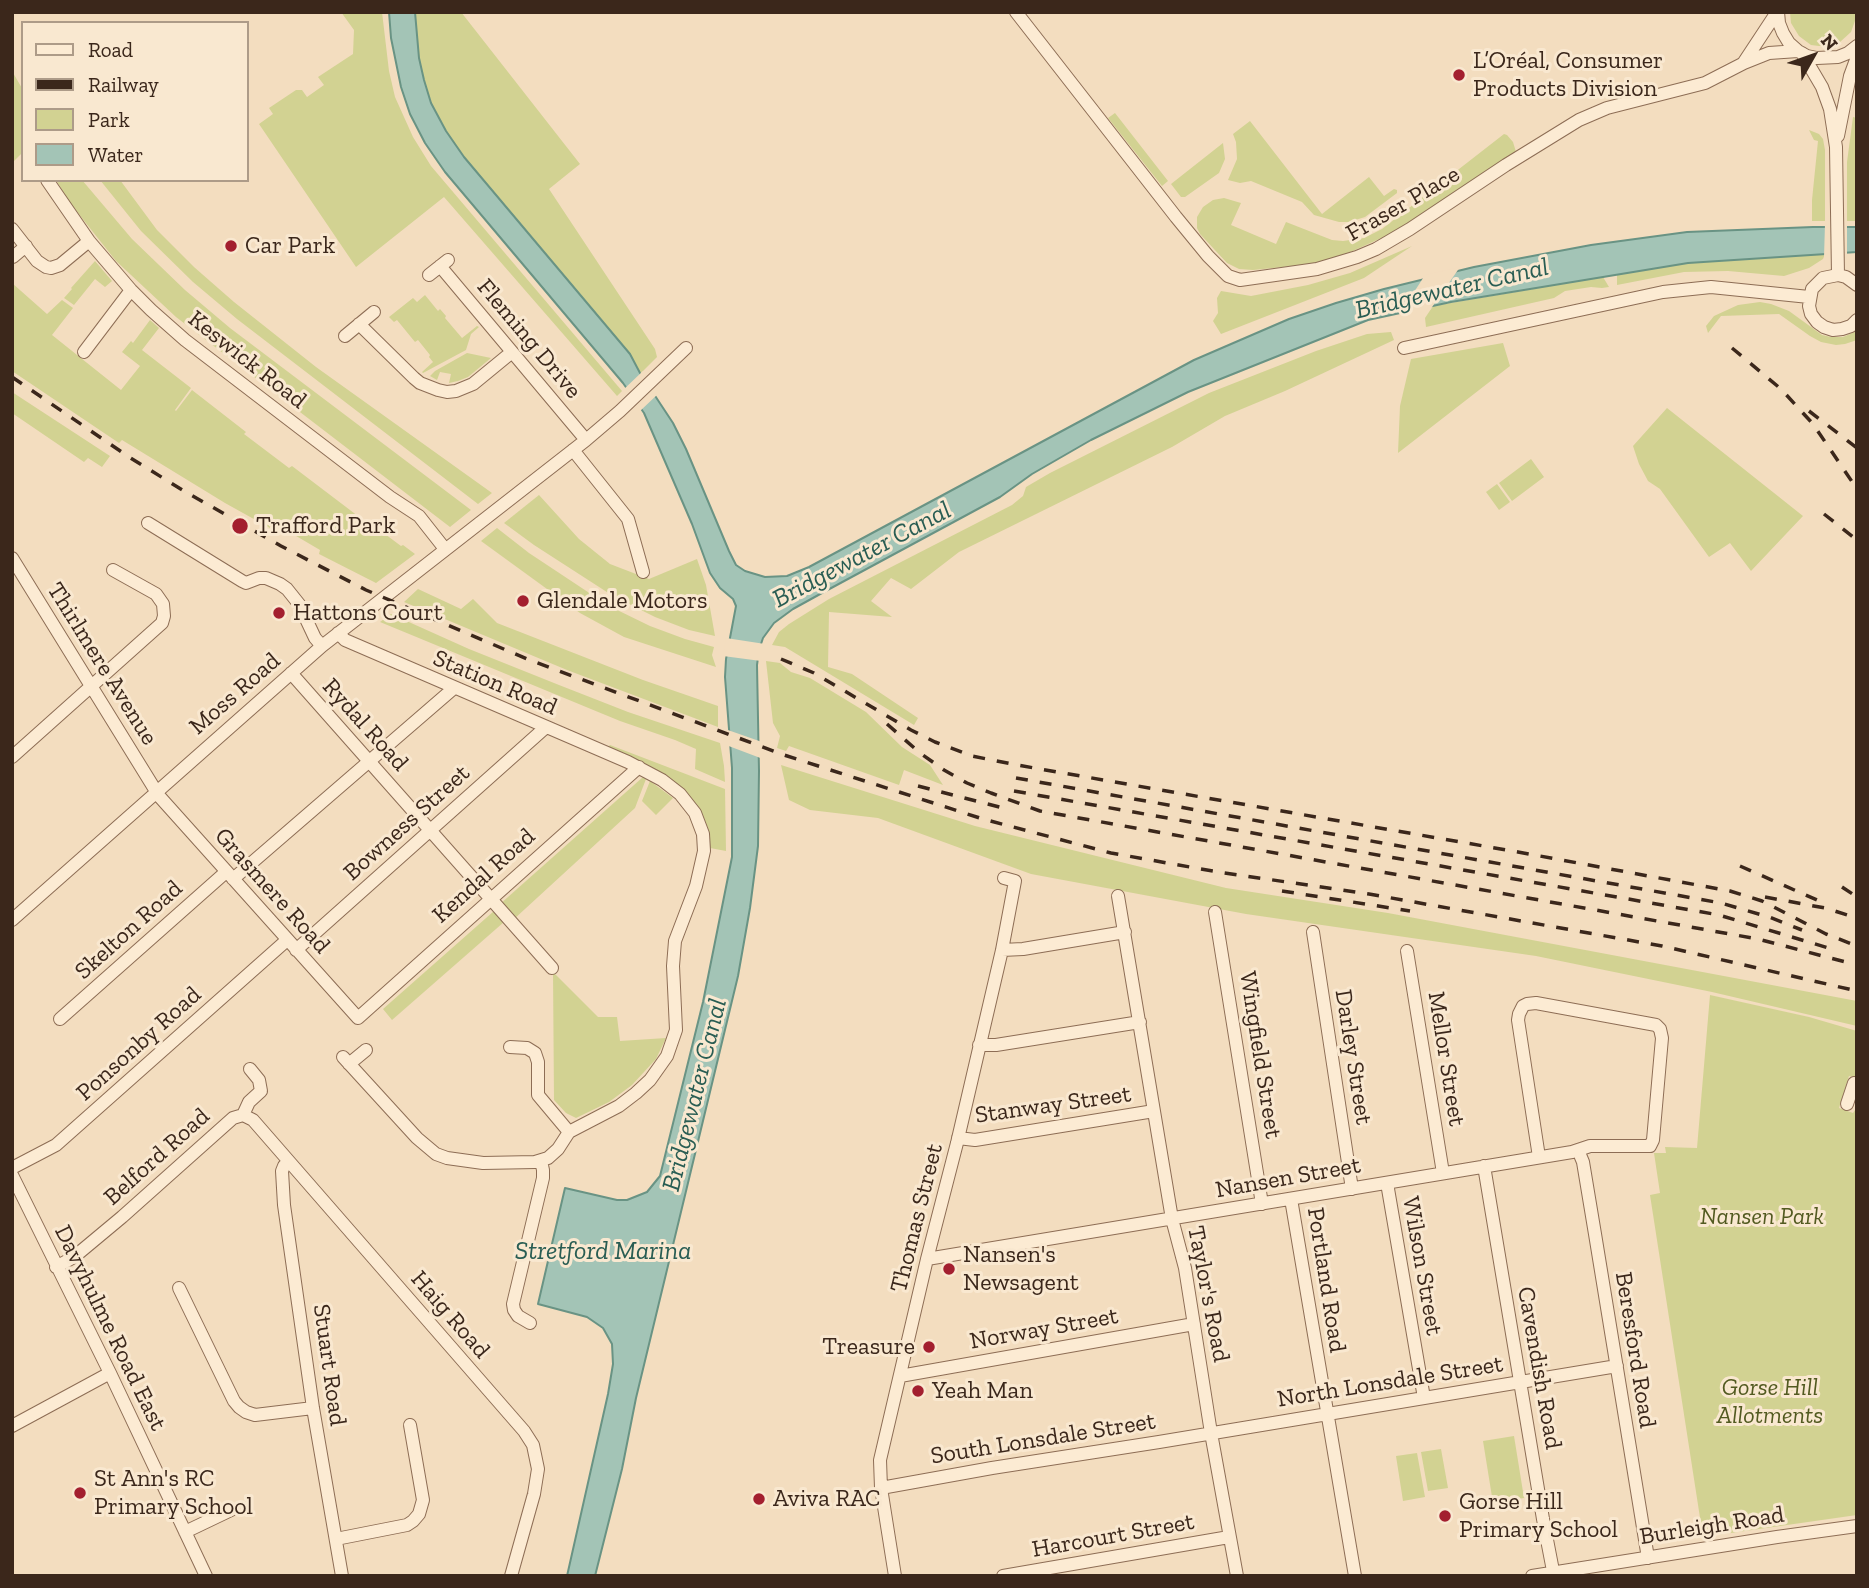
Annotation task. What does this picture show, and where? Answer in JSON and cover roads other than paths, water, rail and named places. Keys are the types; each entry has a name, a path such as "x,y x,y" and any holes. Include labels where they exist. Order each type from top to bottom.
{"street":[{"name":"Fraser Place","path":"1016,12 1201,248 1220,270 1228,276 1240,279 1317,270 1366,253 1410,229 1579,120 1607,108 1705,83 1769,53 1800,52 1828,59 1848,53 1857,46"},
{"name":"Fraser Place","path":"1744,63 1778,12"},
{"path":"1778,12 1783,33 1800,52 1827,97 1836,147 1838,275"},
{"path":"1836,147 1850,75 1857,57"},
{"name":"Keswick Road","path":"48,182 89,241 131,290 185,340 390,497 419,516 445,549"},
{"path":"12,229 41,265 51,268 60,265 89,241"},
{"path":"13,257 26,246"},
{"name":"Fleming Drive","path":"429,275 444,263 512,352 586,440"},
{"path":"1857,285 1846,276 1823,278 1816,283 1809,297 1811,314 1824,327 1842,329 1857,320"},
{"path":"1404,348 1663,292 1710,287 1809,297"},
{"path":"84,352 99,342 131,290"},
{"path":"345,336 374,312"},
{"path":"359,324 414,378 438,390 456,391 473,384 512,352"},
{"name":"Moss Road","path":"12,920 322,646 586,440 621,411 687,348"},
{"path":"573,450 628,519 633,560 643,572"},
{"path":"148,523 178,536 242,582 266,578 280,584 299,604 315,638 322,646"},
{"name":"Thirlmere Avenue","path":"13,560 156,792"},
{"path":"12,757 162,623 163,604 156,594 113,570"},
{"name":"Station Road","path":"338,633 345,640 639,767 662,780 689,803 695,813 703,834 704,851 701,869 679,928 674,952 675,1038 662,1065 636,1093 619,1106 569,1132"},
{"name":"Rydal Road","path":"291,673 552,968"},
{"name":"Skelton Road","path":"60,1019 454,688"},
{"name":"Bowness Street","path":"291,945 430,831 546,727"},
{"name":"Kendal Road","path":"358,1017 639,767"},
{"name":"Grasmere Road","path":"156,792 358,1017"},
{"name":"Thomas Street","path":"895,1576 881,1488 880,1460 1002,950 1015,881 1004,878"},
{"name":"Taylor's Road","path":"1118,897 1172,1219 1185,1268 1237,1576"},
{"name":"Wingfield Street","path":"1216,912 1262,1204"},
{"path":"1002,950 1125,932"},
{"name":"Darley Street","path":"1313,932 1352,1189"},
{"name":"Ponsonby Road","path":"12,1168 56,1145 291,945"},
{"name":"Mellor Street","path":"1406,951 1443,1173"},
{"name":"Nansen Street","path":"927,1259 1352,1189 1443,1173 1539,1157 1578,1150 1595,1145 1647,1147 1653,1140 1662,1038 1660,1029 1652,1023 1531,1003 1520,1010 1518,1020 1539,1157"},
{"path":"979,1045 996,1045 1140,1022"},
{"path":"366,1050 346,1060 417,1138 436,1154 483,1163 541,1161 553,1154 569,1132 538,1095 538,1062 535,1053 527,1048 510,1047"},
{"name":"Belford Road","path":"56,1267 74,1257 122,1217 233,1118 243,1115 246,1105 261,1091 260,1080 250,1069"},
{"name":"Stanway Street","path":"958,1138 975,1140 1154,1111"},
{"name":"Haig Road","path":"243,1115 253,1120 524,1431 533,1445 538,1469 534,1493 511,1576"},
{"name":"Beresford Road","path":"1578,1150 1583,1162 1648,1558"},
{"path":"530,1323 518,1316 513,1304 543,1178 541,1161"},
{"name":"Stuart Road","path":"288,1162 282,1171 284,1205 313,1408 342,1576"},
{"name":"Cavendish Road","path":"1484,1166 1554,1574"},
{"name":"Davyhulme Road East","path":"12,1175 206,1576"},
{"name":"Wilson Street","path":"1387,1183 1424,1398"},
{"name":"Portland Road","path":"1291,1199 1355,1576"},
{"path":"179,1288 239,1407 255,1415 313,1408"},
{"name":"Norway Street","path":"900,1376 1194,1324"},
{"name":"North Lonsdale Street","path":"1211,1433 1617,1366"},
{"path":"12,1426 110,1373"},
{"path":"336,1539 407,1525 419,1514 422,1500 410,1425"},
{"name":"South Lonsdale Street","path":"881,1488 1211,1433"},
{"path":"185,1532 231,1510"},
{"name":"Burleigh Road","path":"1532,1576 1857,1526"},
{"name":"Harcourt Street","path":"1003,1576 1229,1537"}],"water":[{"path":"389,12 415,12 424,80 431,103 446,131 464,157 630,354 673,423 736,565 745,571 765,577 787,576 809,567 1194,360 1289,319 1336,303 1474,267 1591,245 1687,232 1857,227 1857,252 1688,263 1451,302 1368,320 1188,392 1091,440 1032,474 1000,497 793,609 774,623 763,638 757,665 758,846 738,976 595,1576 567,1576 608,1394 613,1364 612,1344 603,1328 587,1317 538,1304 565,1188 627,1200 647,1192 660,1176 703,1002 732,857 732,768 725,677 736,606 710,573 644,413 623,383 445,172 425,143 410,114 401,87 391,38"}],"railway":[{"path":"1732,348 1781,389 1813,424 1857,489"},
{"path":"12,377 184,491 366,590 527,659 784,755 983,819 1111,853 1369,894 1662,946 1857,991"},
{"path":"1809,411 1857,448"},
{"path":"1824,514 1857,540"},
{"path":"781,659 814,673 911,730 972,756 1730,891 1762,901 1826,934 1857,946"},
{"path":"887,724 944,770 967,783 1040,811 1758,939 1857,965"},
{"path":"1016,778 1721,903 1802,930"},
{"path":"918,786 1003,808"},
{"path":"1014,791 1719,915 1835,950"},
{"path":"1740,866 1817,900"},
{"path":"1842,887 1857,897"},
{"path":"1282,891 1410,911"},
{"path":"1765,897 1825,908 1857,918"}],"place":[{"name":"L’Oréal, Consumer Products Division","path":"1459,75"},
{"name":"Car Park","path":"231,246"},
{"name":"Trafford Park","path":"240,526"},
{"name":"Glendale Motors","path":"523,601"},
{"name":"Hattons Court","path":"279,613"},
{"name":"Nansen's Newsagent","path":"949,1269"},
{"name":"Treasure","path":"929,1347"},
{"name":"Yeah Man","path":"918,1391"},
{"name":"St Ann's RC Primary School","path":"80,1493"},
{"name":"Aviva RAC","path":"759,1499"},
{"name":"Gorse Hill Primary School","path":"1445,1516"}],"water label":[{"name":"Bridgewater Canal","path":"1452,289"},
{"name":"Bridgewater Canal","path":"862,555"},
{"name":"Bridgewater Canal","path":"695,1095"},
{"name":"Stretford Marina","path":"603,1252"}],"park label":[{"name":"Nansen Park","path":"1762,1217"},
{"name":"Gorse Hill Allotments","path":"1770,1402"}]}
